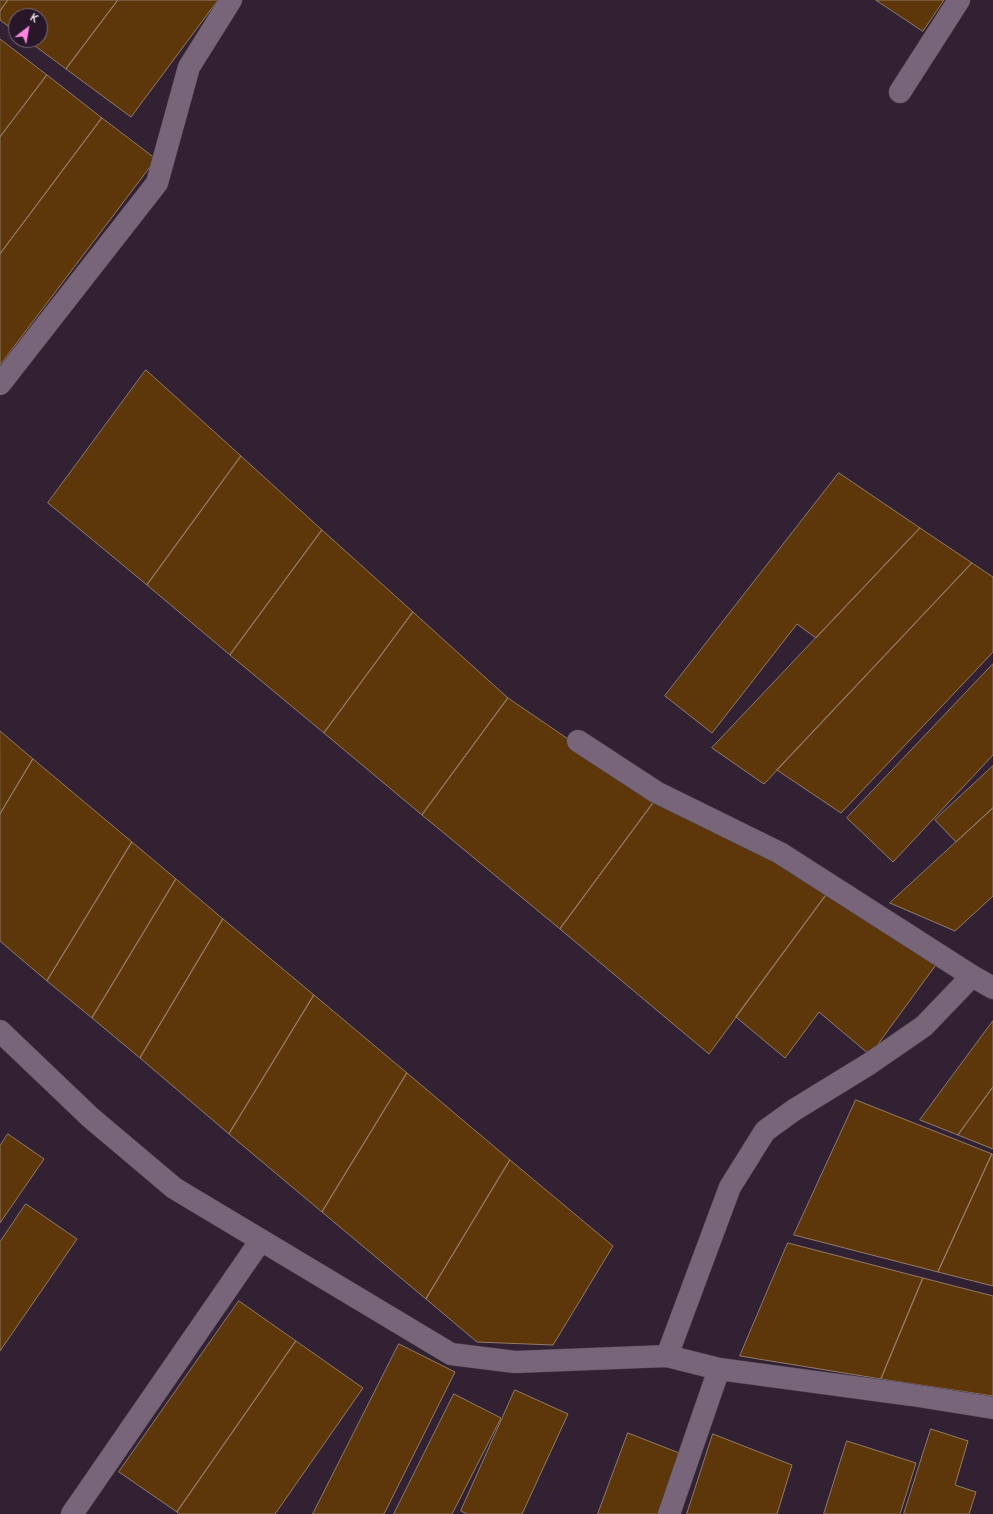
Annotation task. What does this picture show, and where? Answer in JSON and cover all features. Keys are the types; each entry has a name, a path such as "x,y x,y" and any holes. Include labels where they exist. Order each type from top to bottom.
{"street":[{"path":"0,384 157,183 189,67 231,0"},
{"path":"900,92 959,0"},
{"path":"578,741 656,792 780,853 993,988"},
{"path":"667,1356 730,1187 764,1131 794,1110 869,1064 924,1026 972,976"},
{"path":"0,1031 90,1117 174,1188 451,1354 515,1362 667,1356 719,1369 912,1395 993,1408"},
{"path":"72,1514 261,1240"},
{"path":"669,1514 719,1369"}],"building":[{"path":"0,0 8,0 0,11"},
{"path":"8,0 118,0 66,69 38,48 48,48 48,8 8,8 8,26 0,20 0,11"},
{"path":"118,0 218,0 131,117 66,69"},
{"path":"876,0 944,0 923,31"},
{"path":"0,39 8,45 8,48 12,48 47,75 0,137"},
{"path":"47,75 102,118 0,254 0,137"},
{"path":"102,118 156,159 0,365 0,254"},
{"path":"146,370 241,456 147,585 48,503"},
{"path":"241,456 322,530 230,655 147,585"},
{"path":"839,473 920,528 816,638 797,624 712,733 665,696"},
{"path":"920,528 972,563 764,784 712,748"},
{"path":"322,530 413,612 324,733 230,655"},
{"path":"972,563 993,577 993,652 841,813 777,770"},
{"path":"413,612 508,698 422,815 324,733"},
{"path":"993,664 993,755 893,862 847,818"},
{"path":"508,698 656,799 560,929 422,815"},
{"path":"0,731 33,759 0,814"},
{"path":"33,759 132,842 47,981 0,941 0,814"},
{"path":"993,766 993,808 956,842 935,820"},
{"path":"656,799 829,891 709,1054 560,929"},
{"path":"993,808 993,896 955,931 890,903"},
{"path":"132,842 176,879 92,1018 47,981"},
{"path":"176,879 223,919 140,1058 92,1018"},
{"path":"829,891 938,962 870,1055 819,1012 785,1058 736,1017"},
{"path":"223,919 314,995 229,1134 140,1058"},
{"path":"314,995 407,1073 322,1212 229,1134"},
{"path":"993,1021 993,1087 958,1135 920,1120"},
{"path":"407,1073 510,1160 426,1299 322,1212"},
{"path":"993,1087 993,1149 958,1135"},
{"path":"856,1100 992,1154 938,1272 794,1235"},
{"path":"8,1134 44,1159 0,1223 0,1146"},
{"path":"992,1154 993,1155 993,1286 938,1272"},
{"path":"510,1160 613,1246 553,1345 477,1342 426,1299"},
{"path":"26,1204 77,1239 0,1351 0,1242"},
{"path":"788,1243 923,1278 881,1379 740,1356"},
{"path":"923,1278 993,1296 993,1396 881,1379"},
{"path":"239,1301 296,1341 177,1512 119,1472"},
{"path":"296,1341 363,1388 275,1514 179,1514 177,1512"},
{"path":"399,1344 455,1372 384,1514 313,1514"},
{"path":"515,1390 568,1414 522,1514 467,1514 461,1511"},
{"path":"454,1394 501,1418 452,1514 394,1514"},
{"path":"931,1429 968,1441 955,1485 976,1492 969,1514 904,1514"},
{"path":"628,1433 687,1456 665,1514 598,1514"},
{"path":"713,1434 792,1465 777,1514 687,1514"},
{"path":"847,1441 916,1463 900,1514 824,1514"}]}
